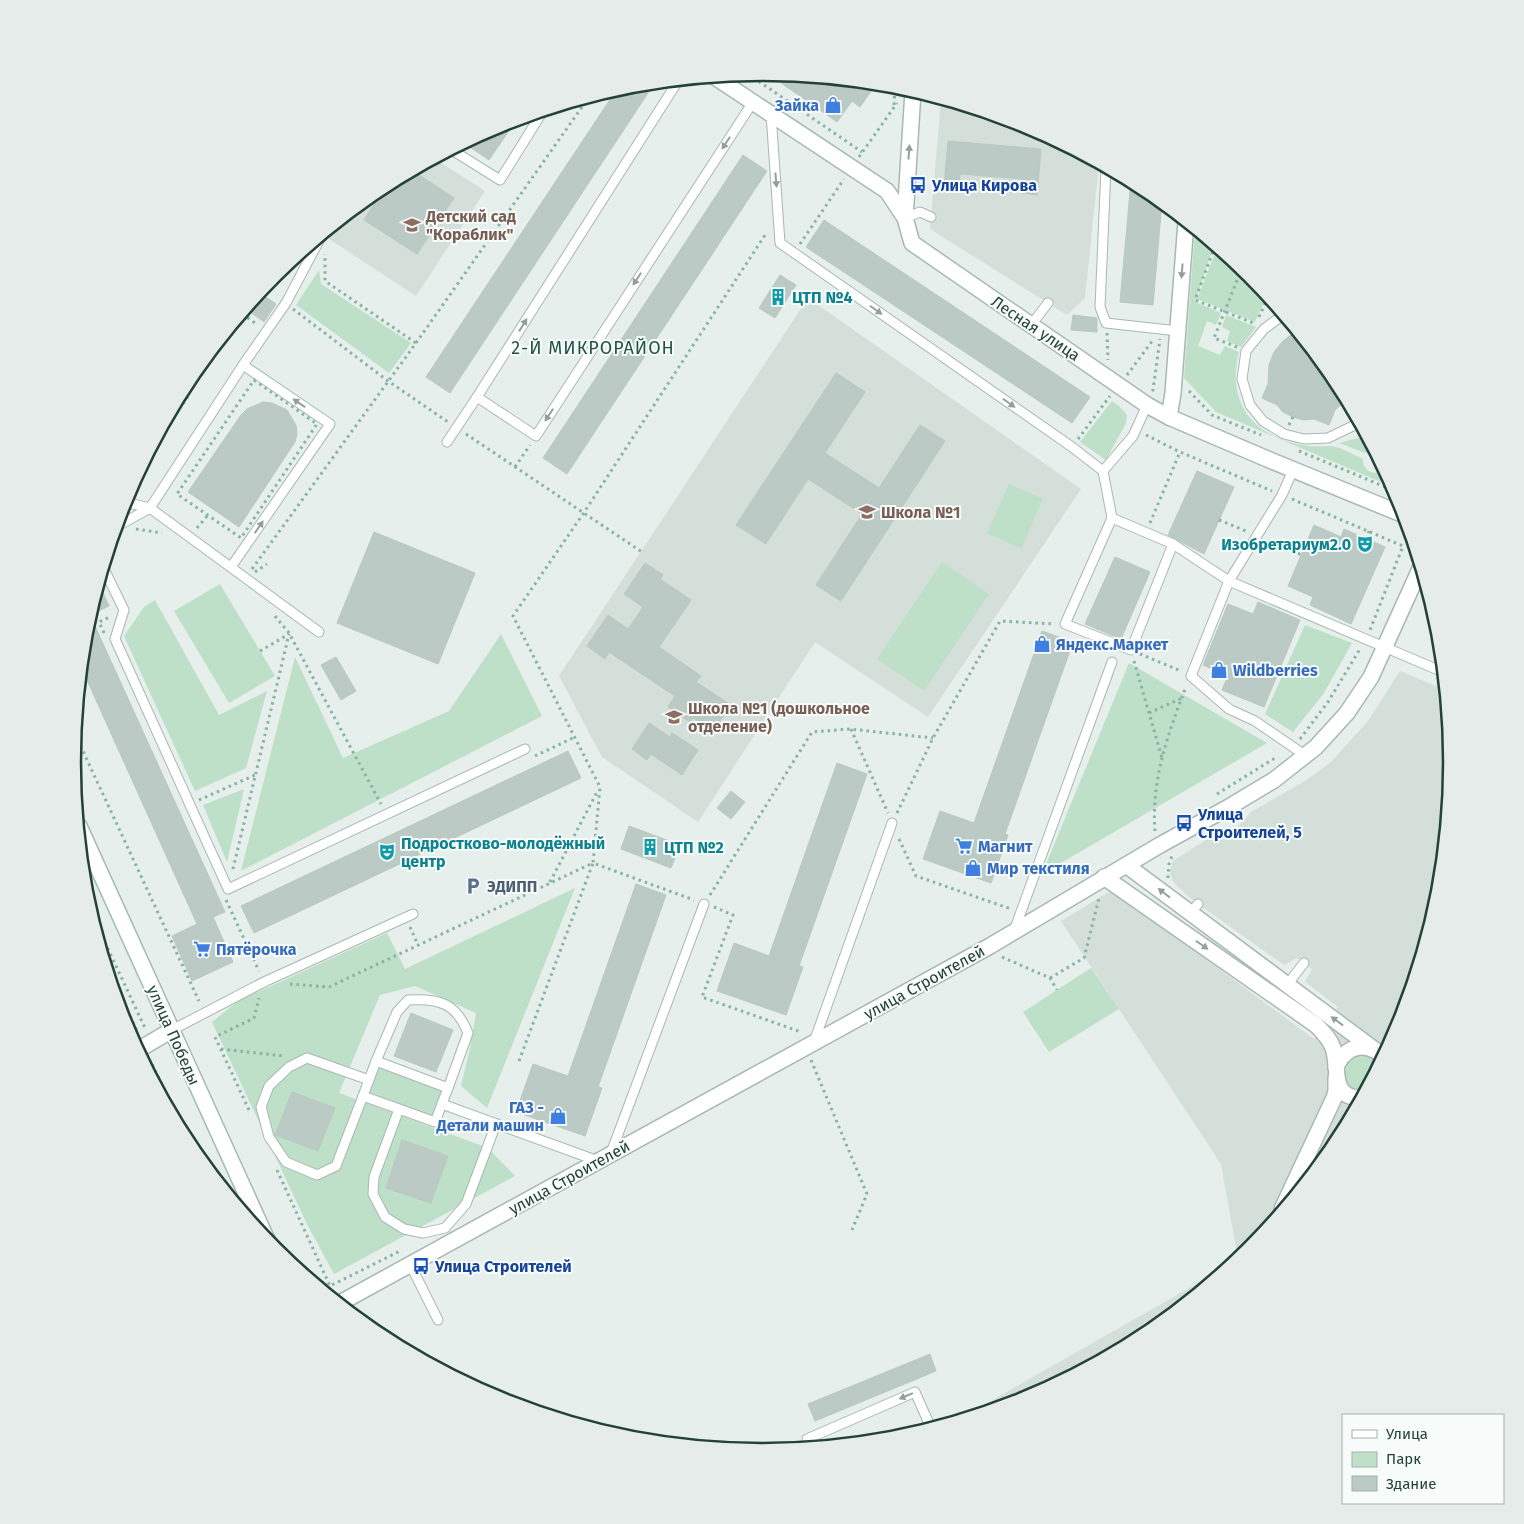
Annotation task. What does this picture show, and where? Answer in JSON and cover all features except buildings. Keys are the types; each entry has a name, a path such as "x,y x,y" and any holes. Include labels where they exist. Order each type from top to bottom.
{"street":[{"name":"Лесная улица","path":"723,83 887,191 905,218 912,243 1147,405 1169,417 1395,511"},
{"path":"905,218 913,98"},
{"path":"1169,417 1173,393 1185,230"},
{"name":"улица Строителей","path":"345,1300 1014,931 1103,884 1126,865 1274,780 1316,747 1347,713 1371,677 1417,576"},
{"name":"улица Победы","path":"86,842 259,1221"},
{"path":"1126,865 1194,909 1287,985 1378,1052"},
{"path":"1103,884 1316,1026 1328,1038 1333,1048 1339,1086 1346,1094 1354,1098"},
{"path":"144,1047 172,1030"},
{"path":"1292,1189 1334,1098 1336,1072 1340,1057 1348,1050 1358,1046 1368,1047 1378,1053"}],"lane":[{"path":"447,442 674,87"},
{"path":"477,397 536,436 752,102"},
{"path":"771,114 780,243 1072,447 1103,472 1112,518 1066,624 1130,650 1173,544"},
{"path":"457,153 500,180 538,119"},
{"path":"1106,174 1100,307 1106,323 1178,331"},
{"path":"905,218 920,212 931,217"},
{"path":"125,523 150,508 243,365 286,303 315,249"},
{"path":"1031,325 1048,303"},
{"path":"1278,318 1264,329 1246,351 1242,379 1250,405 1263,421 1284,434 1304,439 1328,438 1354,425"},
{"path":"231,567 330,424 243,365"},
{"path":"1103,472 1133,436 1147,405"},
{"path":"1293,470 1282,495 1229,581 1191,676 1230,709 1255,720 1306,756"},
{"path":"132,504 150,508 320,632"},
{"path":"1112,518 1173,544 1229,581 1436,669"},
{"path":"107,576 124,610 115,639 228,889 525,749"},
{"path":"1014,931 1112,662"},
{"path":"810,1044 892,822"},
{"path":"442,1104 496,1124 605,1157 704,904"},
{"path":"172,1030 264,982 409,916"},
{"path":"1287,985 1304,963"},
{"path":"363,1096 435,1122 468,1033 463,1020 451,1007 427,999 408,1000 397,1012 376,1061 369,1080 363,1096 336,1166 317,1175 286,1162 269,1136 262,1107 269,1086 289,1067 307,1058 369,1080"},
{"path":"376,1061 448,1088"},
{"path":"399,1109 374,1177 373,1194 385,1216 404,1229 422,1233 445,1228 466,1204 496,1124"},
{"path":"410,1264 438,1320"},
{"path":"808,1441 807,1439 915,1392 928,1422"}],"path":[{"path":"758,81 862,152"},
{"path":"894,106 895,94"},
{"path":"794,252 899,101"},
{"path":"246,578 416,343 584,105"},
{"path":"519,1061 592,862 600,787 513,616 583,514 778,214"},
{"path":"325,246 325,281 416,343"},
{"path":"1213,252 1195,300 1256,324"},
{"path":"1239,277 1214,338 1246,351"},
{"path":"286,303 388,381 642,552"},
{"path":"246,317 266,332"},
{"path":"1106,323 1108,365"},
{"path":"1125,378 1161,330"},
{"path":"1154,381 1161,330"},
{"path":"254,380 317,424 241,538 177,494 254,380"},
{"path":"1187,389 1212,415 1262,436"},
{"path":"1072,447 1111,396 1117,401"},
{"path":"1136,430 1180,452 1403,546 1366,639 1328,702 1294,746 1212,798"},
{"path":"514,467 536,436"},
{"path":"1297,450 1385,487"},
{"path":"1145,532 1180,452"},
{"path":"1219,520 1302,555"},
{"path":"1366,539 1369,531"},
{"path":"892,822 933,738 1000,621 1066,624"},
{"path":"260,651 289,634"},
{"path":"228,889 289,634"},
{"path":"289,634 386,815"},
{"path":"1130,650 1191,676 1162,759 1157,785 1154,814 1155,833 1163,828"},
{"path":"1130,650 1162,759"},
{"path":"1149,713 1182,698"},
{"path":"704,904 812,732 850,729 933,738"},
{"path":"850,729 916,876 1021,912"},
{"path":"82,748 199,1001"},
{"path":"189,804 255,775"},
{"path":"550,883 600,787"},
{"path":"215,1037 254,1018 264,982 329,987 592,862 733,915 702,997 810,1044 867,1194 852,1230"},
{"path":"1050,978 1084,958 1103,884"},
{"path":"409,916 418,945"},
{"path":"106,945 145,1028"},
{"path":"1001,956 1050,978 1057,990"},
{"path":"221,1049 307,1058"}],"shaded area":[{"path":"941,105 981,117 1023,133 1098,170 1085,298 1067,315 930,229"},
{"path":"440,162 485,191 416,296 329,239 348,222 384,196"},
{"name":"Школа №1","path":"808,298 1081,489 928,717 815,642 698,822 602,757 559,676"},
{"path":"1400,671 1438,686 1443,762 1441,807 1430,895 1420,938 1407,981 1391,1023 1373,1063 1352,1102 1302,1176 1274,1211 1236,1249 1221,1164 1061,921 1112,890 1314,1039 1338,1007 1305,982 1312,969 1297,958 1284,965 1191,899 1173,882 1170,871 1173,861 1224,828 1232,833 1251,812 1305,781 1330,763 1368,721"},
{"path":"1204,1280 1140,1328 1102,1352 1063,1373 979,1408"}],"green space":[{"path":"1194,237 1212,251 1195,302 1221,313 1216,325 1207,321 1198,346 1220,355 1225,346 1239,352 1236,371 1237,388 1241,403 1249,416 1273,436 1290,442 1308,446 1331,446 1343,449 1363,459 1367,470 1373,473 1378,472 1383,483 1216,412 1184,378"},
{"path":"1215,254 1264,302 1255,322 1197,299"},
{"path":"319,270 321,284 411,343 389,373 296,305"},
{"path":"1226,315 1256,327 1241,347 1227,341 1230,331 1222,327"},
{"path":"1112,401 1127,415 1126,423 1106,460 1080,442"},
{"path":"1360,437 1368,451 1365,453 1339,443"},
{"path":"1009,484 1043,499 1021,549 987,533"},
{"path":"942,562 989,594 924,691 877,659"},
{"path":"220,584 275,676 229,703 174,611"},
{"path":"155,600 219,715 267,691 246,768 195,791 124,636 144,607"},
{"path":"1305,625 1352,643 1324,693 1293,732 1265,714"},
{"path":"501,634 542,716 241,871 295,657 343,758 449,711"},
{"path":"1129,663 1267,743 1042,874"},
{"path":"244,789 227,862 203,805"},
{"path":"575,888 487,1108 461,1086 476,1013 415,986 380,995 339,1093 488,1148 515,1176 334,1274 307,1224 212,1022 238,1001 387,933 405,969"},
{"path":"1091,968 1119,1009 1049,1052 1023,1012"},
{"path":"1359,1054 1370,1056 1375,1060 1359,1090 1348,1084 1343,1068 1352,1056"},
{"path":"379,1066 442,1091 433,1117 369,1092"}],"place":[{"name":"Зайка","path":"833,105"},
{"name":"Улица Кирова","path":"918,185"},
{"name":"Детский сад \"Кораблик\"","path":"412,225"},
{"name":"ЦТП №4","path":"778,297"},
{"name":"Школа №1","path":"867,512"},
{"name":"Изобретариум2.0","path":"1365,544"},
{"name":"Яндекс.Маркет","path":"1042,644"},
{"name":"Wildberries","path":"1219,670"},
{"name":"Школа №1 (дошкольное отделение)","path":"674,717"},
{"name":"Улица Строителей, 5","path":"1184,823"},
{"name":"Магнит","path":"964,846"},
{"name":"ЦТП №2","path":"650,847"},
{"name":"Подростково-молодёжный центр","path":"387,852"},
{"name":"Мир текстиля","path":"973,868"},
{"name":"ЭДИПП","path":"473,886"},
{"name":"Пятёрочка","path":"202,949"},
{"name":"ГАЗ - Детали машин","path":"558,1116"},
{"name":"Улица Строителей","path":"421,1266"}],"district":[{"name":"2-Й МИКРОРАЙОН","path":"593,348"}]}
